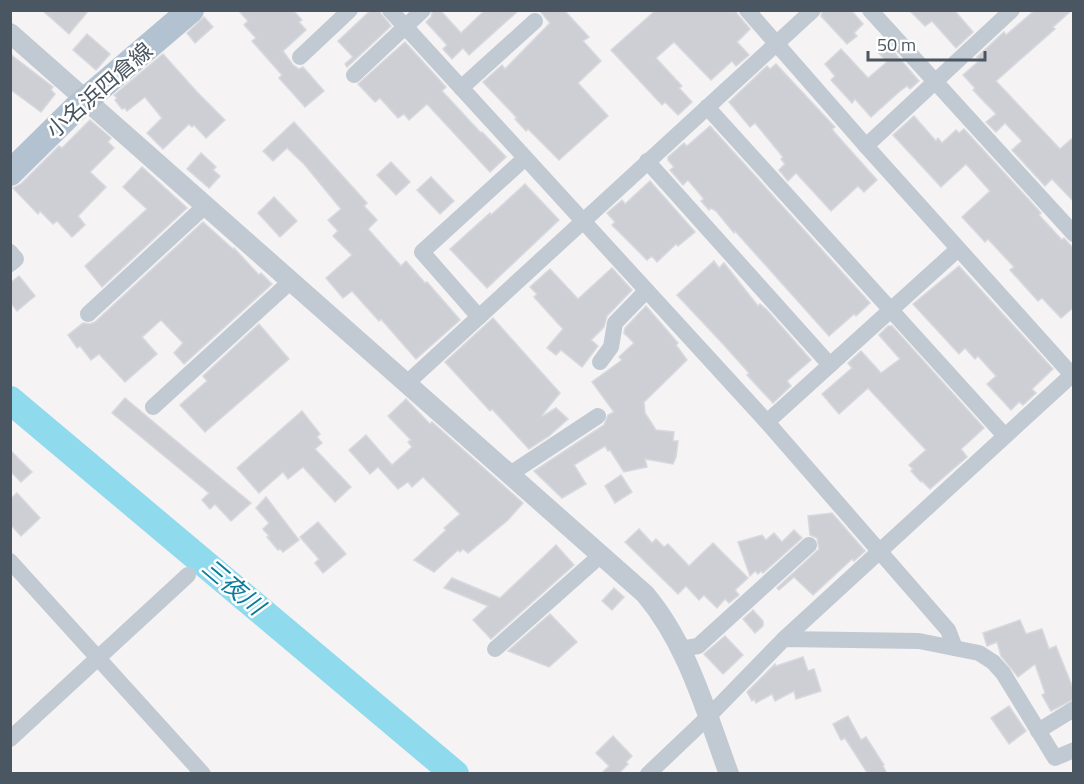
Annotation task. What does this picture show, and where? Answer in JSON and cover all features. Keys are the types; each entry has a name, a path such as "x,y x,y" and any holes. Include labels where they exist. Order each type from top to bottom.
{"main road":[{"name":"小名浜四倉線","path":"10,172 86,99 191,10"}],"street":[{"path":"300,57 350,10"},
{"path":"390,10 767,422 948,630 955,648"},
{"path":"354,75 423,10"},
{"path":"648,774 708,717 784,639 1073,374 958,249 747,10"},
{"path":"407,383 813,10"},
{"path":"870,10 1074,234"},
{"path":"866,146 1012,10"},
{"path":"461,88 535,21"},
{"path":"10,33 645,594 660,613 691,671 729,774"},
{"path":"707,106 1005,436"},
{"path":"478,317 422,252 524,159"},
{"path":"647,161 830,365"},
{"path":"88,314 205,206"},
{"path":"767,422 958,249"},
{"path":"10,252 16,259 10,264"},
{"path":"153,406 291,281"},
{"path":"600,362 611,347 615,323 646,291"},
{"path":"510,474 598,416"},
{"path":"680,649 698,646 808,545"},
{"path":"495,649 601,555"},
{"path":"10,561 204,774"},
{"path":"10,739 188,575"},
{"path":"784,639 919,641 979,653 993,662 1002,673 1055,758 1074,750"},
{"path":"1038,731 1074,710"}],"building":[{"path":"42,10 89,10 69,34"},
{"path":"238,10 293,10 302,20 299,22 306,30 283,51 293,65 299,69 303,67 324,91 305,107 279,78 282,75 252,41 256,38 244,25 248,21"},
{"path":"371,10 378,10 391,26 347,67 345,64 353,57 338,41"},
{"path":"433,10 440,10 461,33 485,10 519,10 469,55 463,48 452,59 443,49 447,45 426,22"},
{"path":"539,10 564,10 589,37 583,41 601,61 578,83 608,116 559,160 528,129 526,131 515,119 517,118 483,82 502,65 505,69 550,23"},
{"path":"656,10 734,10 750,29 737,42 749,55 736,66 732,61 711,80 674,42 656,58 682,86 679,88 692,102 678,115 665,102 662,105 611,50"},
{"path":"823,10 851,10 863,24 854,33 857,36 847,44 821,16"},
{"path":"909,10 954,10 973,32 956,48 932,21 925,26"},
{"path":"1035,10 1072,10 1053,27 1055,29 996,81 1060,149 1074,137 1074,202 1052,179 1045,186 1012,150 1022,141 1005,123 996,132 986,122 996,114 973,90 975,88 963,75 980,60 977,57 1004,32 1006,35"},
{"path":"204,17 213,27 195,43 187,33"},
{"path":"87,34 110,54 96,70 73,50"},
{"path":"405,42 446,87 442,91 506,157 490,172 427,104 409,120 404,114 398,118 380,98 375,102 358,84"},
{"path":"886,43 919,81 910,89 907,86 900,91 871,117 855,99 852,103 831,80 835,76 825,64 841,49 868,78 887,62 877,51"},
{"path":"10,54 53,87 51,90 55,94 41,112 10,89"},
{"path":"163,54 225,120 206,138 194,125 192,127 189,124 163,149 147,133 162,118 145,97 127,111 125,108 122,109 114,95"},
{"path":"776,64 835,127 832,129 835,133 877,180 864,192 858,186 831,211 796,173 788,181 779,170 785,164 781,159 783,157 755,123 750,127 729,102 767,66 770,69"},
{"path":"914,116 936,141 938,138 942,143 956,130 959,133 964,129 1041,213 1039,215 1062,240 1064,238 1074,249 1074,307 1061,318 1042,298 1038,301 1010,270 1014,267 988,239 985,242 962,217 990,191 966,164 941,187 893,135"},
{"path":"90,120 111,138 108,142 114,148 90,172 106,187 78,216 85,225 72,237 57,221 53,224 40,211 38,214 13,188 21,184 59,146 62,148"},
{"path":"294,122 367,203 364,206 377,220 368,229 401,266 406,261 460,320 416,359 381,319 379,321 352,291 343,298 326,278 352,255 333,236 338,231 328,220 341,209 304,164 287,148 273,161 263,151"},
{"path":"710,126 870,303 829,336 716,211 711,208 709,210 701,201 704,199 688,180 683,185 670,170 674,167 668,157 684,143 687,146"},
{"path":"201,153 216,167 213,170 220,176 209,188 187,169"},
{"path":"391,162 410,182 396,195 377,175"},
{"path":"142,167 187,208 102,287 85,266 147,209 123,187"},
{"path":"431,177 454,201 440,214 417,190"},
{"path":"650,181 695,232 678,246 676,244 657,262 652,256 647,260 612,225 615,222 607,213 622,200 625,204"},
{"path":"525,184 559,220 487,288 450,249"},
{"path":"274,197 297,221 280,237 258,213"},
{"path":"203,222 234,248 259,275 261,273 272,284 184,364 174,353 183,343 161,320 142,337 157,354 125,382 99,354 91,360 80,346 77,348 68,335 83,323 95,322"},
{"path":"714,261 719,268 724,263 758,306 760,304 767,310 811,360 787,381 791,386 773,403 747,375 749,373 677,295"},
{"path":"959,266 1053,369 1032,389 1036,393 1023,405 1019,402 1011,410 987,384 996,376 978,356 975,359 965,348 959,354 913,304"},
{"path":"612,268 632,290 607,316 604,327 591,340 598,346 582,367 561,350 556,355 547,348 563,329 534,297 537,294 530,287 550,269 578,299"},
{"path":"19,276 35,296 17,311 10,302 10,283"},
{"path":"646,306 678,343 676,345 687,360 644,402 645,413 656,430 674,432 673,441 678,441 673,464 645,459 647,467 624,472 605,446 574,465 586,484 562,498 534,471 604,425 608,415 614,412 592,382 622,360 619,357 634,343 624,333 625,328"},
{"path":"493,318 560,393 542,415 556,408 568,419 549,436 529,449 445,362"},
{"path":"259,324 289,359 205,432 180,405 207,381 203,376"},
{"path":"888,326 892,326 984,428 961,449 967,457 930,489 911,471 913,469 909,465 926,450 868,388 839,414 822,394 852,368 848,363 861,351 881,373 900,359 879,335"},
{"path":"125,398 251,503 231,521 215,504 210,509 202,500 209,493 112,413"},
{"path":"406,399 430,424 432,422 523,503 508,520 468,553 463,549 460,552 458,550 434,572 414,560 460,514 423,477 412,487 408,482 398,489 378,467 370,474 349,450 366,435 392,465 412,447 408,442 411,440 388,416"},
{"path":"302,411 320,434 317,437 322,443 315,449 351,487 335,502 303,467 288,479 283,472 259,493 237,468"},
{"path":"10,450 32,472 21,482 10,471"},
{"path":"621,475 632,492 615,503 605,486"},
{"path":"17,493 40,518 21,536 10,524 10,499"},
{"path":"266,497 299,540 283,552 278,550 267,537 269,536 263,529 269,523 256,508"},
{"path":"832,513 865,551 854,561 852,559 813,595 794,577 779,590 777,588 819,549 817,538 810,535 808,516"},
{"path":"318,522 346,554 323,573 315,563 319,559 300,537"},
{"path":"639,529 652,543 656,539 664,547 668,544 689,566 713,543 748,578 735,590 739,595 729,603 725,599 717,608 704,595 699,600 686,586 678,594 625,542"},
{"path":"794,530 802,538 763,573 761,571 758,574 755,571 750,576 738,542 762,535 766,540 774,533 782,542"},
{"path":"556,545 574,565 491,639 473,620 488,606 444,588 452,578 500,598"},
{"path":"614,588 624,597 612,610 602,601"},
{"path":"753,610 763,621 763,626 755,633 743,619"},
{"path":"550,614 577,642 549,667 508,651"},
{"path":"1020,620 1026,634 1042,629 1049,649 1056,646 1074,691 1074,699 1051,711 1042,695 1045,693 1035,664 1018,677 1001,656 997,642 987,646 983,633"},
{"path":"725,636 743,655 723,674 704,654"},
{"path":"803,657 808,671 814,669 821,691 796,699 794,691 775,701 772,694 756,703 754,699 752,701 747,692 775,664 776,666"},
{"path":"1009,706 1026,731 1009,744 991,718"},
{"path":"848,716 861,740 866,737 884,765 887,774 868,774 845,738 841,740 833,724"},
{"path":"613,736 632,756 618,774 601,774 609,766 596,753"}],"waterway":[{"name":"三夜川","path":"10,400 455,774"}]}
